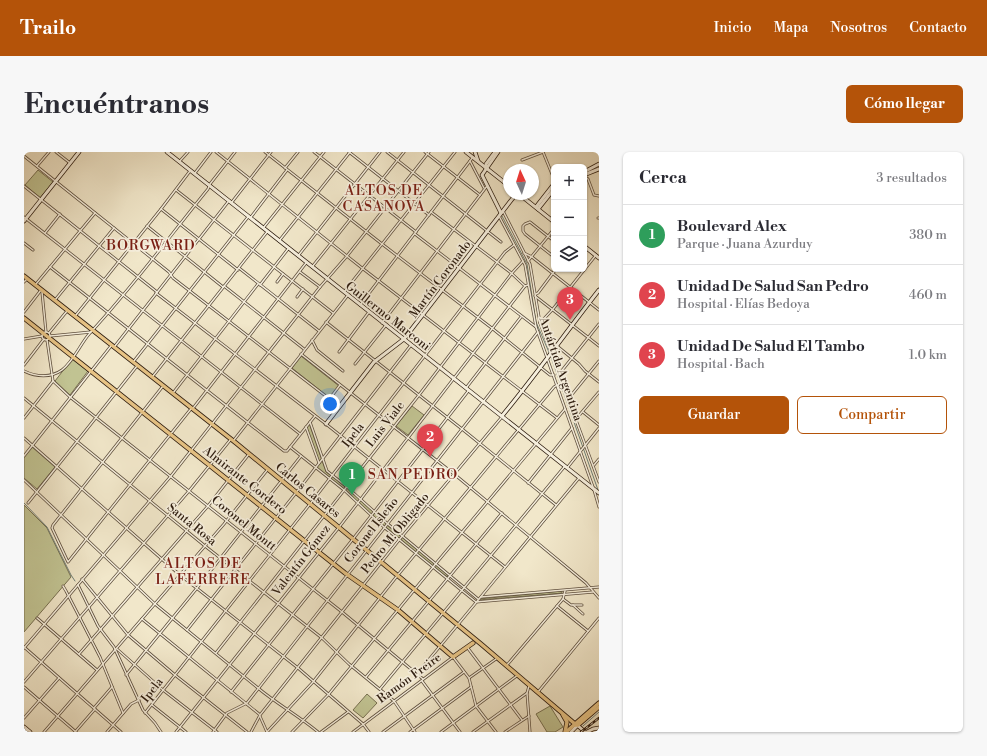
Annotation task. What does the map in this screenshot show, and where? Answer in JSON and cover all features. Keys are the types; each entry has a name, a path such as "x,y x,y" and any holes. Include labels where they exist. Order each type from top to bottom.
{"main road":[{"name":"Carlos Casares","path":"25,279 36,285 92,331 232,440 537,692"},
{"name":"Almirante Cordero","path":"24,318 362,586 398,610 453,657"},
{"path":"472,637 473,643"},
{"name":"Carlos Casares","path":"473,643 477,643 506,666"},
{"name":"Ramón Freire","path":"453,657 473,643"},
{"name":"Carlos Casares","path":"517,676 575,725"},
{"path":"575,725 599,703"},
{"path":"565,732 599,707"},
{"path":"564,715 573,719 582,718"},
{"path":"564,715 567,722 565,732"}],"street":[{"path":"37,167 49,152"},
{"path":"56,152 70,163"},
{"path":"79,152 25,219 45,233 300,434"},
{"name":"Guillermo Marconi","path":"167,152 596,491"},
{"path":"179,162 188,152"},
{"path":"194,174 211,152"},
{"path":"216,152 331,244 557,418"},
{"path":"24,371 37,376 51,375 62,369 138,277 235,152"},
{"path":"265,152 350,220 505,338 550,375 554,375"},
{"path":"24,456 91,371 128,329 214,220 230,203 271,152"},
{"path":"133,363 175,308 269,193 298,152"},
{"path":"314,152 437,251 536,327"},
{"path":"262,228 324,152"},
{"path":"279,241 350,152 429,215"},
{"path":"298,256 380,152"},
{"path":"387,152 501,242"},
{"path":"312,267 404,152"},
{"path":"425,152 480,195"},
{"path":"121,732 24,648 192,451 312,297 347,256 429,152"},
{"path":"344,292 455,152"},
{"path":"466,152 475,156 478,161 503,181"},
{"path":"470,161 480,176 486,168 486,164 495,152"},
{"path":"522,160 543,152 551,172"},
{"path":"24,156 190,290 327,397 331,397 340,385"},
{"path":"360,305 475,156"},
{"path":"587,174 596,169 599,164"},
{"path":"74,316 190,171"},
{"name":"Antártida Argentina","path":"480,176 528,261 540,323 560,373 599,482"},
{"path":"587,178 594,195 599,196"},
{"path":"24,186 175,308 326,424 505,567"},
{"path":"382,322 486,188"},
{"path":"537,208 551,188"},
{"path":"176,190 333,313"},
{"path":"537,208 551,192"},
{"name":"Martín Coronado","path":"326,424 376,361 404,339 424,315 512,200"},
{"path":"526,200 551,220"},
{"path":"161,209 218,255 259,284 319,331"},
{"path":"431,212 525,286 528,285"},
{"path":"36,285 94,213"},
{"path":"45,233 60,214"},
{"name":"Antártida Argentina","path":"501,214 526,269 536,327 596,491 599,507"},
{"path":"549,236 530,222 524,224 524,232 551,254"},
{"path":"147,226 305,350"},
{"path":"55,300 114,228"},
{"path":"152,378 267,232"},
{"path":"528,261 551,234"},
{"path":"24,244 33,250"},
{"name":"Ipela","path":"146,712 355,447 506,251 514,245"},
{"path":"172,393 289,248"},
{"path":"542,327 543,322 570,287 598,255 587,248"},
{"path":"523,253 532,257 599,310"},
{"name":"Luis Viale","path":"216,654 419,395 511,274 523,261"},
{"path":"163,386 52,528 68,562 207,391 307,263"},
{"path":"50,268 284,451 290,447 315,416"},
{"path":"300,272 320,288"},
{"path":"277,282 283,274"},
{"path":"553,274 535,295 599,346"},
{"name":"Valentín Gómez","path":"176,732 358,503 525,286"},
{"path":"296,297 303,289"},
{"path":"24,312 42,290"},
{"path":"24,365 44,339 45,334 42,290"},
{"name":"Pedro M. Obligado","path":"251,732 260,715 362,586 523,391 542,367 556,345 599,290"},
{"path":"24,682 248,423 348,295"},
{"path":"24,339 45,334 67,311"},
{"path":"339,352 369,312"},
{"path":"231,692 334,564 448,417 486,362 522,316"},
{"path":"326,322 448,417 556,505"},
{"path":"560,373 599,324"},
{"path":"355,364 386,325"},
{"path":"44,339 92,331"},
{"name":"Coronel Isleño","path":"214,731 226,715 246,704 538,332"},
{"path":"24,418 53,381 51,375 49,338"},
{"path":"312,340 317,350 343,370"},
{"path":"187,630 411,345"},
{"path":"556,345 599,382"},
{"path":"301,354 502,513 590,588 599,598"},
{"path":"569,398 599,361"},
{"path":"28,503 137,366"},
{"name":"Coronel Montt","path":"53,381 96,418 342,612 417,674 423,680 460,732"},
{"path":"142,619 260,715 267,732 313,682 419,549 539,404 557,385"},
{"path":"576,420 599,392"},
{"name":"Santa Rosa","path":"24,398 205,546 322,638 336,652 394,701 415,732"},
{"path":"292,732 328,695 565,409"},
{"path":"380,689 542,494 586,445 599,426 583,412"},
{"path":"310,422 326,470 478,599"},
{"path":"306,427 319,463"},
{"path":"528,483 572,428"},
{"path":"24,438 180,575 298,668 363,724 369,732"},
{"path":"290,447 344,490 385,528 476,602 594,592"},
{"path":"80,654 187,531 249,454"},
{"path":"126,675 173,619 301,456"},
{"path":"593,466 599,459"},
{"path":"44,732 227,521 268,470"},
{"path":"417,674 580,478"},
{"path":"24,480 155,604 273,700 304,720 318,732"},
{"path":"366,678 502,513"},
{"path":"82,579 128,635 175,675 247,732"},
{"path":"78,585 98,626 116,650 126,675 139,700 161,732"},
{"path":"63,586 103,664 123,713"},
{"path":"481,597 599,587"},
{"path":"506,666 563,599 565,591"},
{"path":"563,599 583,614"},
{"path":"572,605 582,605"},
{"path":"557,606 588,632"},
{"path":"37,618 97,670"},
{"path":"537,692 599,618"},
{"path":"467,647 522,720"},
{"path":"116,650 163,690 214,731 218,732"},
{"path":"453,657 469,678 476,706 496,732"},
{"name":"Ramón Freire","path":"353,732 453,657"},
{"path":"469,678 496,659"},
{"path":"383,732 464,672"},
{"path":"441,732 517,676"},
{"path":"24,718 59,678"},
{"path":"529,686 527,693 530,732"},
{"path":"24,687 75,732 113,687"},
{"path":"410,732 471,687"},
{"path":"473,732 527,693"},
{"path":"107,732 131,704 139,700"},
{"path":"152,705 186,732"},
{"path":"321,732 348,712"},
{"path":"505,732 529,716"},
{"path":"571,732 575,725"},
{"name":"Carlos Casares","path":"575,725 586,732"},
{"path":"24,727 30,732"},
{"path":"586,732 593,728 599,730"}],"green space":[{"path":"38,170 53,182 40,198 25,185"},
{"path":"301,356 339,386 331,396 327,396 292,368"},
{"path":"72,359 88,371 70,395 55,381"},
{"path":"412,406 424,415 408,435 396,426"},
{"path":"309,423 326,472 347,487 387,525 448,575 448,577 430,565 316,468 319,463 306,427"},
{"path":"32,447 55,467 37,489 24,478 24,457"},
{"path":"24,505 47,528 71,577 24,632"},
{"path":"562,591 562,593 478,600 479,599"},
{"path":"367,694 377,703 363,718 353,710"},
{"path":"550,706 563,727 555,732 547,732 536,714"}],"waterway":[{"path":"502,216 527,264 536,322 551,357 598,490"},
{"path":"24,503 47,527 75,581"},
{"path":"583,726 599,712"}],"railway":[{"path":"581,732 599,718"}],"place":[{"name":"Unidad De Salud El Tambo","path":"570,320"},
{"name":"Unidad De Salud San Pedro","path":"430,457"},
{"name":"Boulevard Alex","path":"352,495"}],"district":[{"name":"ALTOS DE CASANOVA","path":"384,198"},
{"name":"BORGWARD","path":"151,245"},
{"name":"SAN PEDRO","path":"413,474"},
{"name":"ALTOS DE LAFERRERE","path":"203,572"}]}
